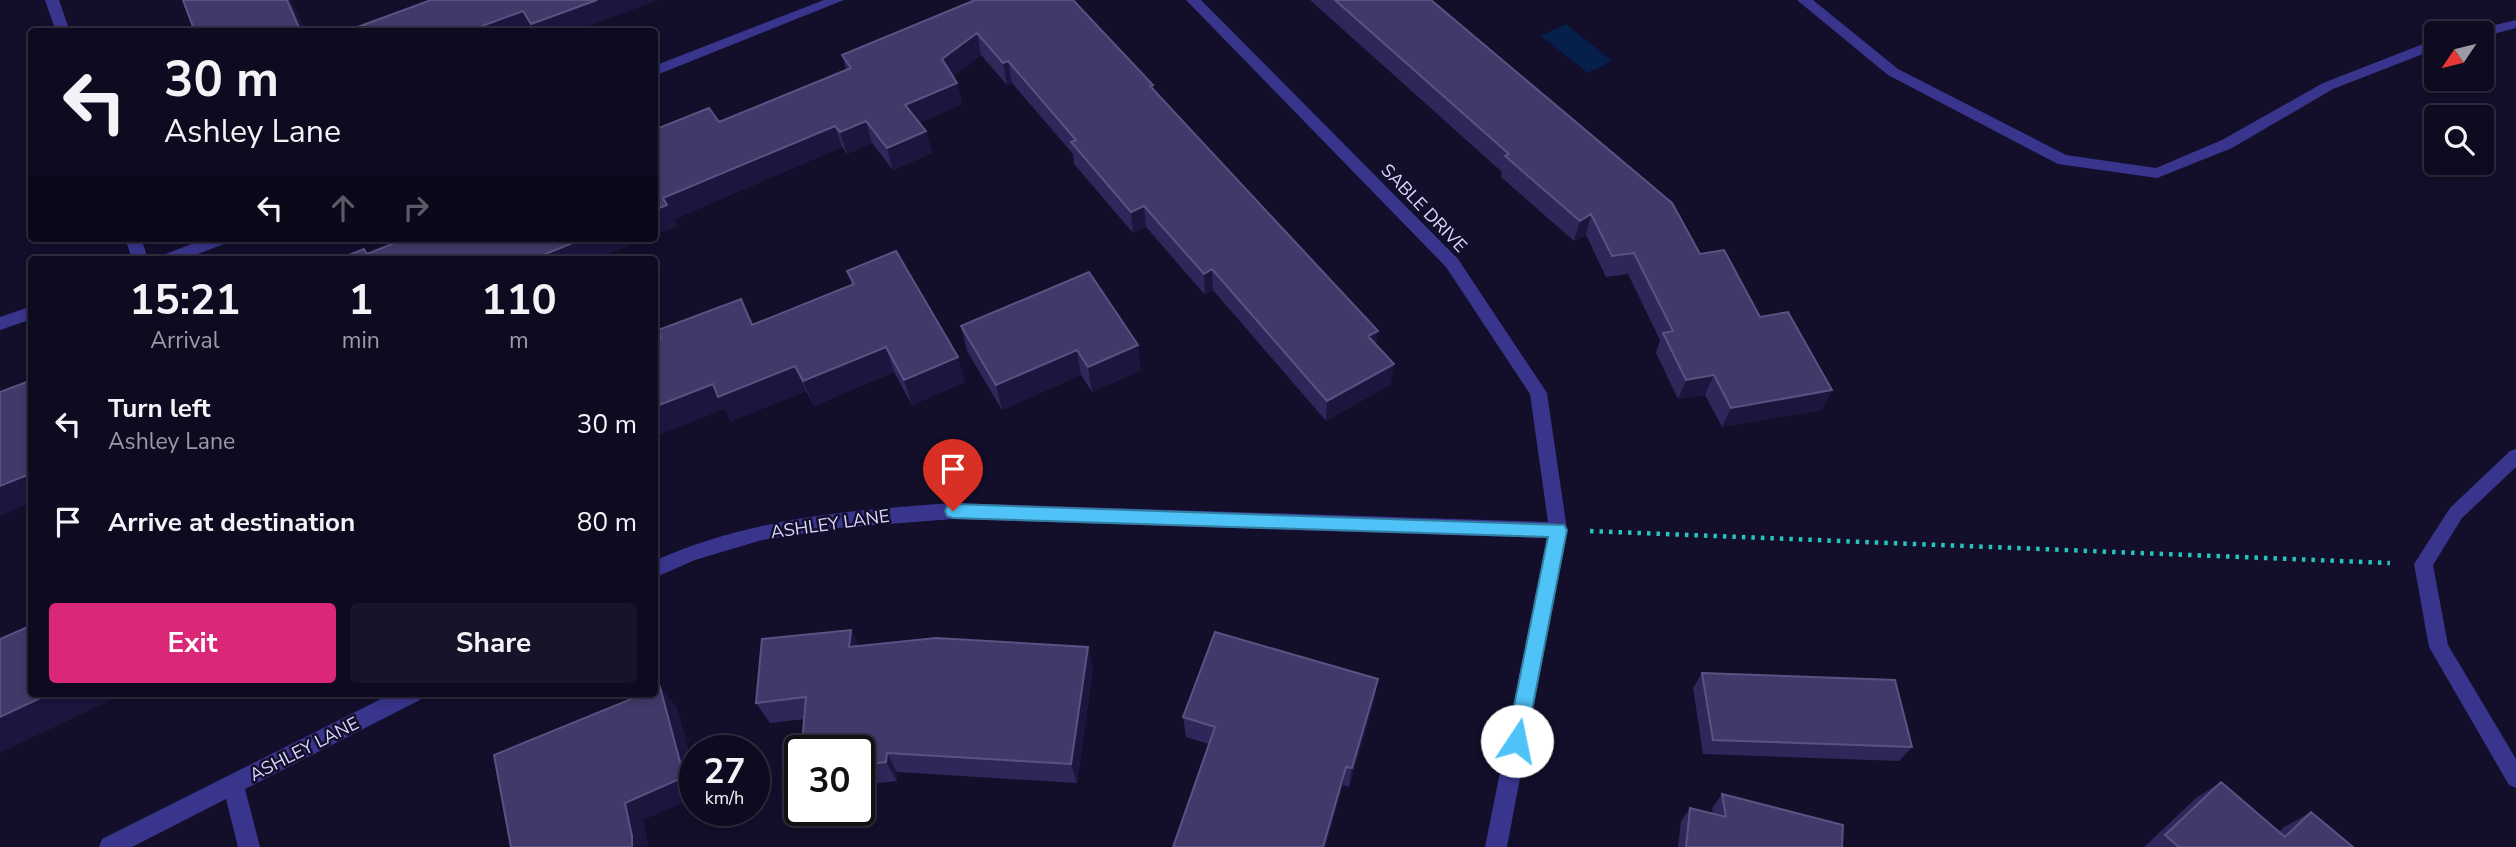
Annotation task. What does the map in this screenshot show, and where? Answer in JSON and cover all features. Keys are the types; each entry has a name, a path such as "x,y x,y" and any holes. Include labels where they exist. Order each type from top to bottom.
{"street":[{"path":"52,0 62,28"},
{"path":"658,69 837,0"},
{"name":"SABLE DRIVE","path":"1193,0 1452,263 1538,394 1558,530 1496,847"},
{"path":"1804,0 1893,72 2063,160 2157,173 2227,144 2328,86 2424,49"},
{"path":"2494,29 2516,24"},
{"path":"177,256 213,242"},
{"path":"0,324 28,314"},
{"path":"2516,456 2456,513 2423,565 2439,647 2516,778"},
{"name":"ASHLEY LANE","path":"658,568 690,552 729,539 857,517 953,511 1558,530"},
{"name":"ASHLEY LANE","path":"110,847 405,697"},
{"name":"ASHLEY LANE","path":"233,785 249,847"}],"path":[{"path":"1558,530 2423,565"}],"water":[{"path":"1566,24 1612,61 1588,73 1541,36"}],"building":[{"path":"183,0 287,0 299,28 194,28"},
{"path":"431,0 597,0 531,24 523,11 477,28 355,28"},
{"path":"975,0 1073,0 1378,331 1368,336 1394,364 1327,401 1212,269 1204,274 1144,206 1131,212 1071,142 1076,140 1008,61 1003,63 977,33 942,59 957,83 905,105 926,131 887,148 866,121 840,132 835,126 663,198 667,205 658,208 658,128 709,108 719,122 851,68 842,55"},
{"path":"1335,0 1431,0 1672,203 1700,254 1724,250 1760,317 1788,312 1832,390 1731,408 1714,375 1686,380 1663,333 1673,331 1634,253 1612,256 1591,214 1580,221 1505,156 1509,154"},
{"path":"397,242 575,242 540,256 346,256 364,249 367,254"},
{"path":"896,251 958,357 904,380 886,347 803,381 795,366 718,397 713,384 658,405 658,339 661,338 658,330 741,299 752,325 854,284 847,271"},
{"path":"1089,272 1138,345 1088,367 1077,350 996,385 961,326"},
{"path":"28,382 28,475 0,486 0,392"},
{"path":"28,627 28,697 42,697 0,717 0,639"},
{"path":"851,630 849,647 936,638 1088,647 1071,764 887,753 886,762 875,763 875,735 803,735 806,697 756,703 762,639"},
{"path":"1215,632 1378,679 1352,768 1346,767 1323,847 1173,847 1215,727 1183,717"},
{"path":"1702,673 1895,680 1912,747 1713,740"},
{"path":"660,687 679,758 679,779 625,803 632,847 511,847 494,755 636,697 658,697"},
{"path":"2221,782 2285,837 2311,812 2353,847 2179,847 2165,835"},
{"path":"1722,794 1843,825 1842,847 1686,847 1690,808 1726,817"}],"route":[{"path":"953,511 1558,530 1517,741"}]}
